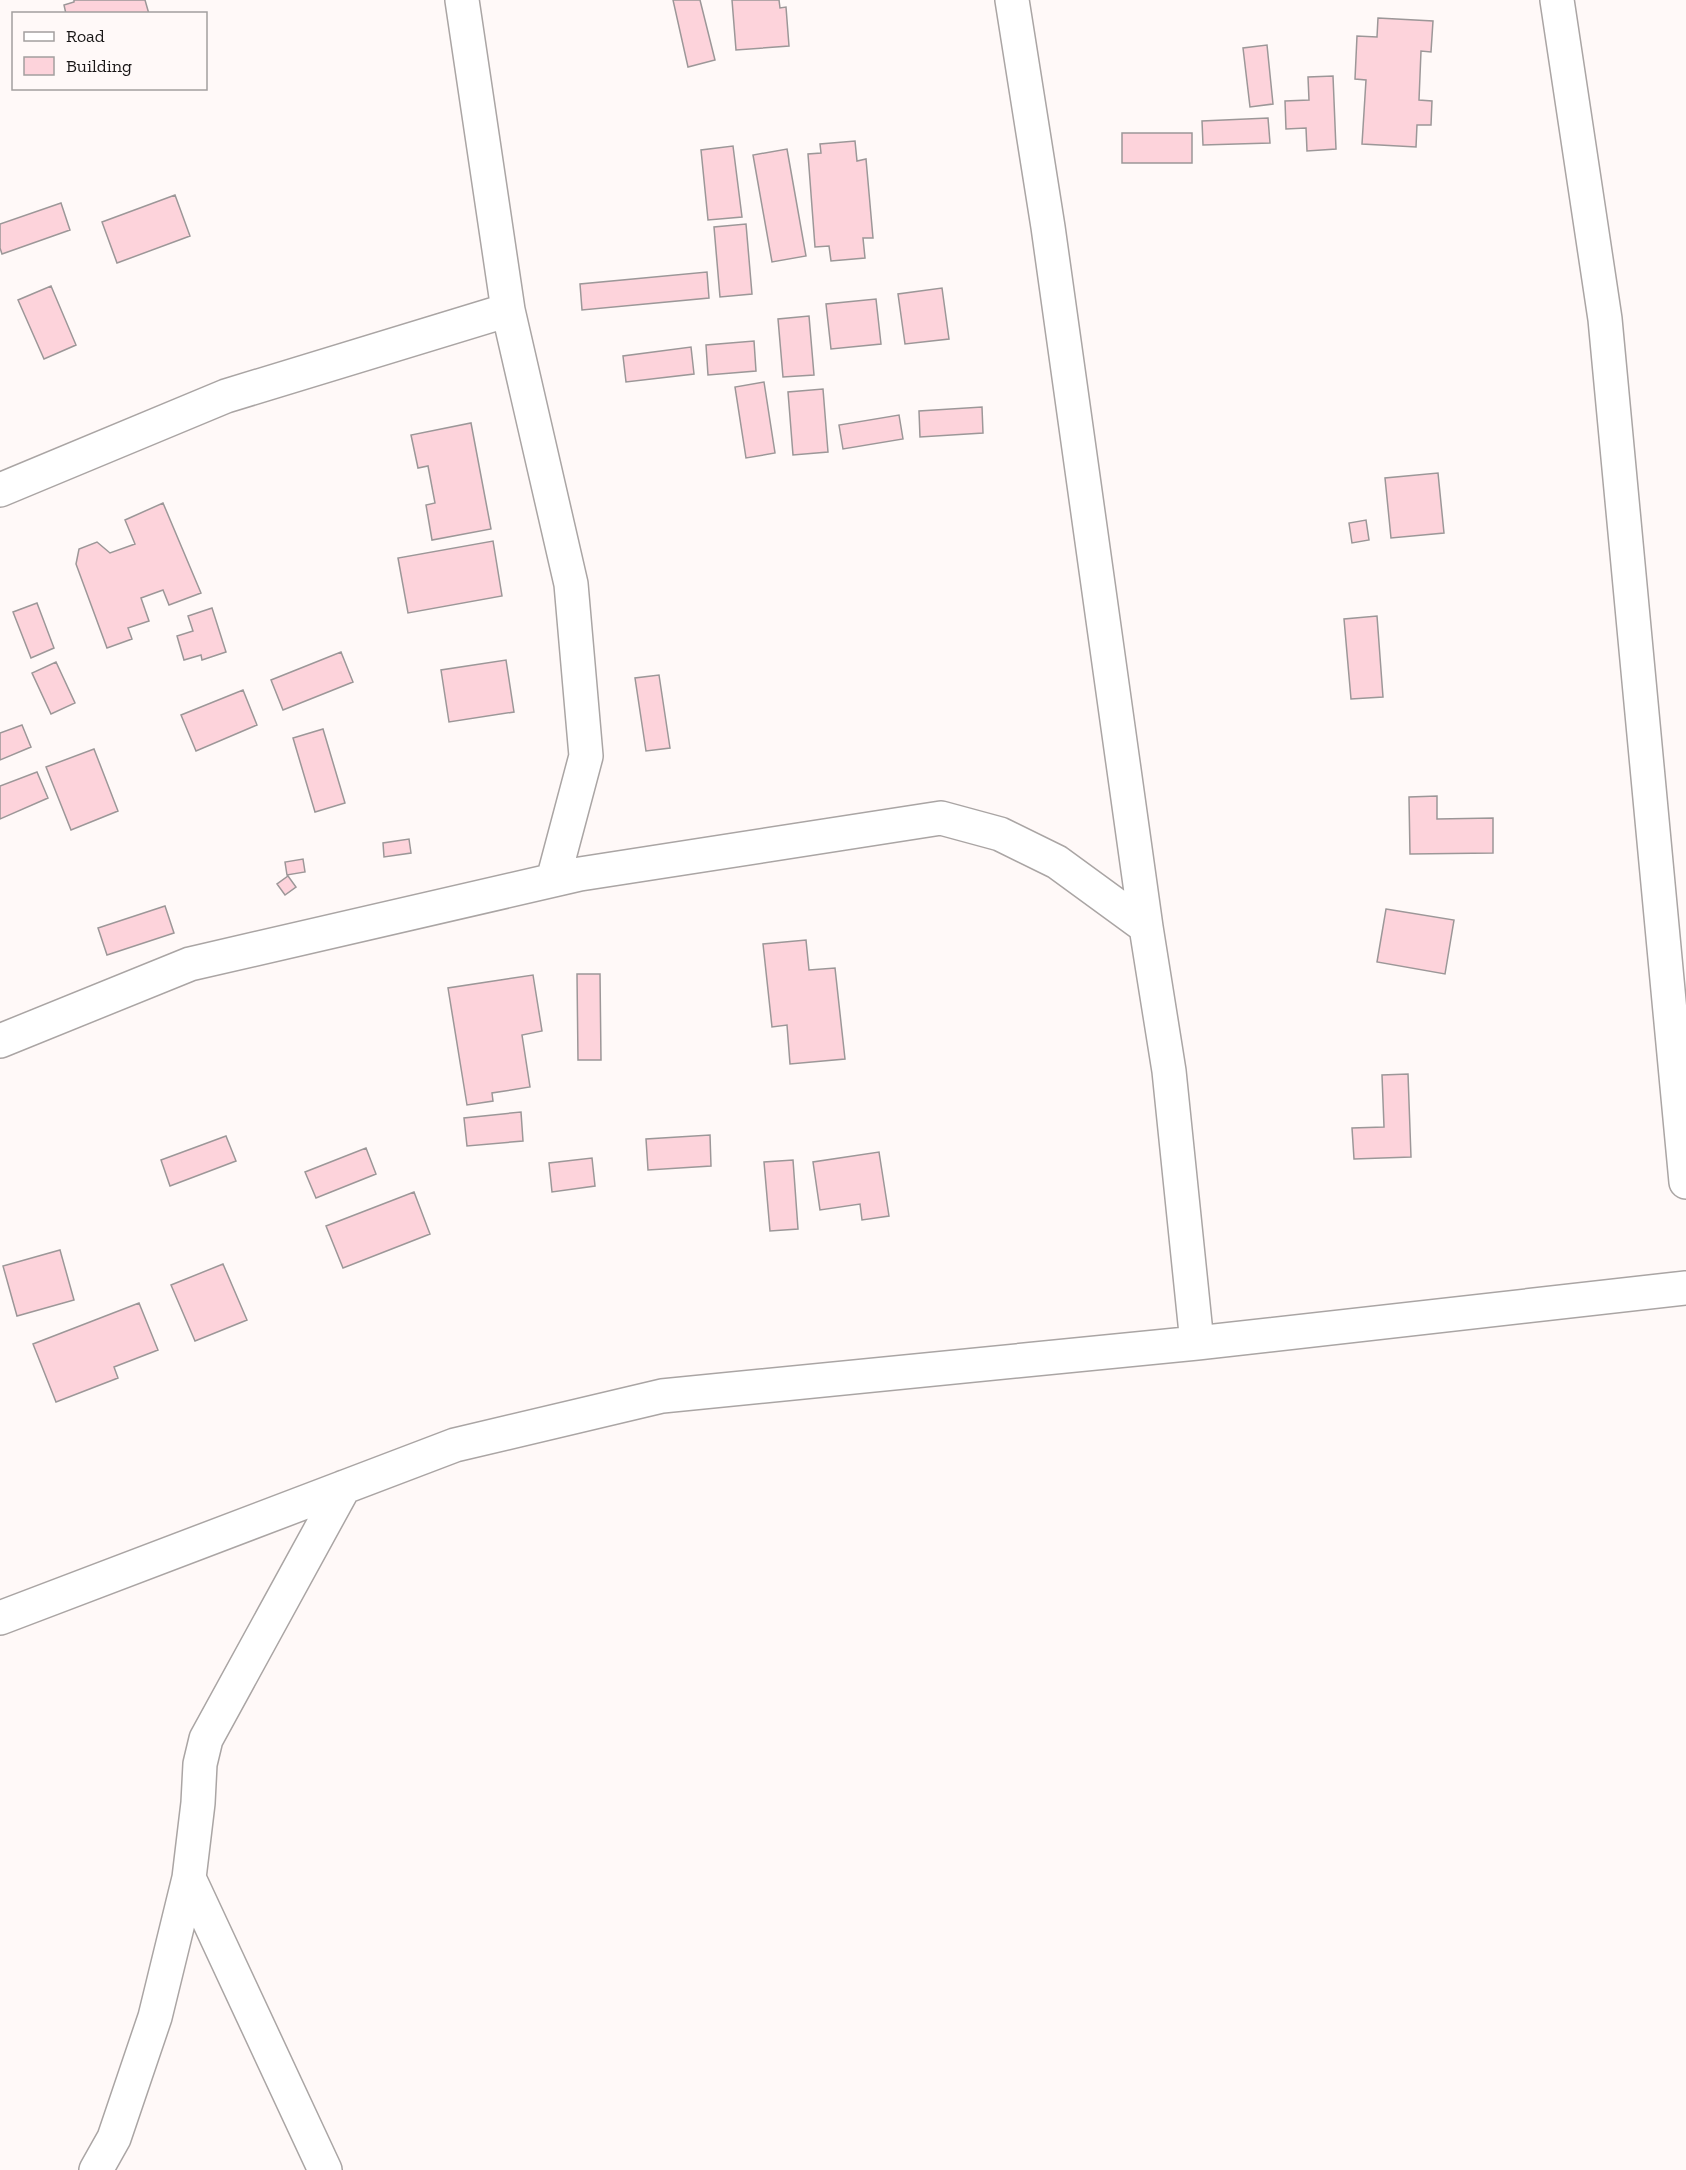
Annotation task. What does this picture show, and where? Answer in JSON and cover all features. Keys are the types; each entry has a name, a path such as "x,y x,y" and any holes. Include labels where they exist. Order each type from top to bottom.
{"street":[{"path":"462,0 508,310 571,584 586,756 553,880"},
{"path":"1012,0 1048,227 1146,927 1169,1071 1197,1344"},
{"path":"1557,0 1605,319 1686,1182"},
{"path":"0,490 226,396 508,310"},
{"path":"0,1041 190,964 553,880 941,818 1000,834 1057,862 1146,927"},
{"path":"0,1618 456,1445 662,1396 1197,1344 1686,1288"},
{"path":"96,2170 114,2139 154,2017 189,1878 200,1764 206,1739 344,1487"},
{"path":"189,1878 325,2170"}],"building":[{"path":"74,0 145,0 148,12 66,12 64,5"},
{"path":"673,0 700,0 715,60 688,67"},
{"path":"732,0 779,0 780,8 786,7 789,46 736,50"},
{"path":"1378,18 1433,21 1431,52 1421,51 1419,100 1432,101 1431,125 1417,125 1416,147 1362,144 1366,80 1355,79 1357,36 1377,37"},
{"path":"1267,45 1273,104 1250,107 1243,48"},
{"path":"1333,76 1336,149 1307,151 1306,128 1286,129 1285,101 1309,100 1308,77"},
{"path":"1268,118 1270,143 1203,145 1202,121"},
{"path":"1122,133 1192,133 1192,163 1122,163"},
{"path":"855,141 857,161 866,159 873,238 863,238 865,258 831,261 829,246 815,247 808,154 821,153 820,144"},
{"path":"733,146 742,217 708,220 701,150"},
{"path":"787,149 806,256 772,262 753,155"},
{"path":"175,195 190,236 117,263 102,222"},
{"path":"61,203 70,230 2,254 0,224"},
{"path":"746,224 752,294 720,297 714,227"},
{"path":"707,272 709,298 582,310 580,284"},
{"path":"51,286 76,345 44,359 18,300"},
{"path":"942,288 949,339 905,344 898,294"},
{"path":"876,299 881,344 831,349 826,304"},
{"path":"809,316 814,375 783,377 778,319"},
{"path":"754,341 756,371 708,375 706,345"},
{"path":"691,347 694,374 626,382 623,356"},
{"path":"764,382 775,453 746,458 735,387"},
{"path":"823,389 828,452 793,455 788,392"},
{"path":"982,407 983,433 920,437 919,411"},
{"path":"899,415 903,439 843,449 839,425"},
{"path":"471,423 491,529 432,540 426,505 435,503 428,466 418,468 411,435"},
{"path":"1438,473 1444,533 1391,538 1385,478"},
{"path":"163,503 201,593 169,605 163,590 141,598 149,621 128,628 132,639 107,648 76,564 79,549 97,542 110,553 135,544 125,520"},
{"path":"1366,520 1369,540 1352,543 1349,523"},
{"path":"493,541 502,596 408,613 398,558"},
{"path":"37,603 54,648 31,658 13,612"},
{"path":"212,608 226,652 202,660 201,655 184,660 177,636 193,631 188,616"},
{"path":"1377,616 1383,697 1351,699 1344,619"},
{"path":"341,652 353,682 283,710 271,680"},
{"path":"506,660 514,712 449,722 441,670"},
{"path":"56,662 75,703 51,714 32,673"},
{"path":"659,675 670,748 646,751 635,678"},
{"path":"243,690 257,725 196,751 181,715"},
{"path":"22,725 31,747 0,760 0,733"},
{"path":"323,729 345,803 315,812 293,738"},
{"path":"94,749 118,811 71,830 46,767"},
{"path":"37,772 48,798 0,819 0,786"},
{"path":"1437,796 1437,819 1493,818 1493,853 1410,854 1409,797"},
{"path":"409,839 411,853 384,857 383,843"},
{"path":"303,859 305,872 287,875 285,862"},
{"path":"288,876 296,887 285,895 277,884"},
{"path":"165,906 174,933 107,955 98,928"},
{"path":"1386,909 1454,920 1445,974 1377,962"},
{"path":"806,940 809,970 835,968 845,1059 790,1064 787,1025 772,1027 763,944"},
{"path":"577,974 600,974 601,1060 578,1060"},
{"path":"533,975 542,1031 522,1035 530,1087 492,1093 493,1101 467,1105 448,988"},
{"path":"1408,1074 1411,1157 1354,1159 1352,1128 1384,1127 1382,1075"},
{"path":"521,1112 523,1141 467,1146 464,1118"},
{"path":"710,1135 711,1166 648,1170 646,1139"},
{"path":"226,1136 236,1161 170,1186 161,1160"},
{"path":"366,1148 376,1174 316,1198 305,1172"},
{"path":"879,1152 889,1216 862,1220 860,1204 820,1210 813,1162"},
{"path":"592,1158 595,1186 552,1192 549,1163"},
{"path":"793,1160 798,1229 770,1231 764,1162"},
{"path":"414,1192 430,1234 343,1268 326,1226"},
{"path":"60,1250 74,1300 17,1316 3,1266"},
{"path":"223,1264 247,1320 195,1341 171,1285"},
{"path":"139,1303 158,1350 114,1367 118,1378 56,1402 33,1344"}]}
